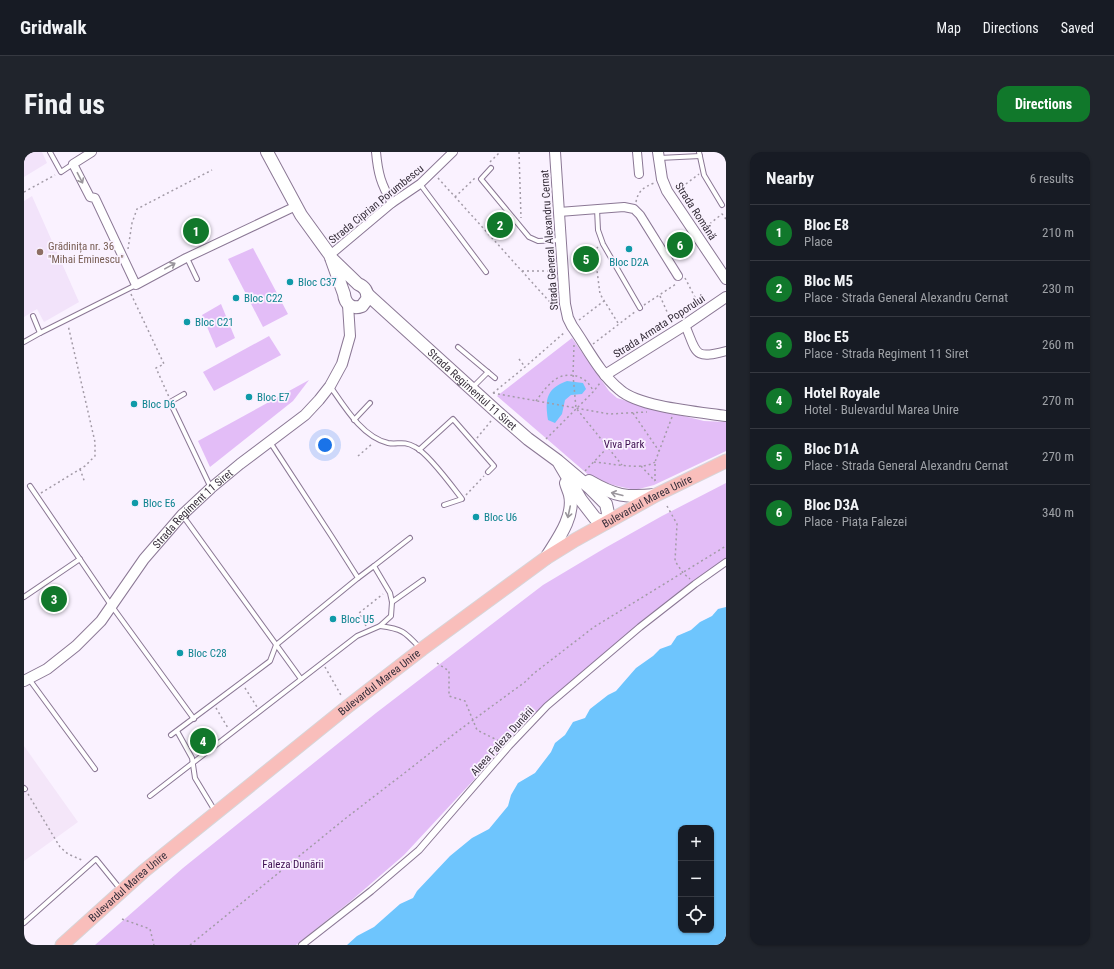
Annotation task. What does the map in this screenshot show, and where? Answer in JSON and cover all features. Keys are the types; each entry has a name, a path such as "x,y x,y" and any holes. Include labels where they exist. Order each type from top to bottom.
{"main road":[{"path":"267,152 296,206 331,257 356,284 365,288 367,294"},
{"path":"331,257 353,303 389,315"},
{"name":"Strada Regiment 11 Siret","path":"356,284 346,288 353,303 366,303 368,298 367,294"},
{"name":"Strada Regimentul 11 Siret","path":"367,294 497,412 528,439 558,461"},
{"path":"558,461 606,491 635,497 656,495"},
{"path":"558,461 590,488 606,504 608,513 606,523 595,518 581,500 558,461"},
{"path":"546,558 565,527 570,510 570,496 558,461"},
{"name":"Bulevardul Marea Unire","path":"62,945 122,890 348,707 422,649 546,558 656,495 726,461"}],"street":[{"path":"92,152 73,164 90,197 95,198 136,285 186,258 296,206"},
{"path":"376,152 378,172 383,189 392,203"},
{"name":"Strada Ciprian Porumbescu","path":"331,257 392,203 420,184 453,152"},
{"name":"Strada General Alexandru Cernat","path":"555,152 565,304 571,325 605,375 622,392 636,399 675,408 726,416"},
{"path":"637,152 640,174"},
{"name":"Strada Română","path":"659,155 662,179 670,196 726,278"},
{"path":"559,212 624,207 634,210 640,215 678,276"},
{"name":"Strada Armata Poporului","path":"605,375 685,325 726,297"},
{"name":"Strada Regiment 11 Siret","path":"26,680 47,669 76,646 101,621 144,559 182,515 240,464 305,416 330,386 342,364 350,336 353,303"},
{"path":"685,325 696,351 701,355 710,355 726,351"},
{"name":"Aleea Faleza Dunării","path":"302,945 371,891 420,850 509,746 547,706 640,627 726,562"}],"lane":[{"path":"50,152 61,172 73,164"},
{"path":"659,155 699,154 702,171 722,206"},
{"path":"491,168 481,179 529,237 538,241 561,240"},
{"path":"420,184 486,272"},
{"path":"597,210 598,230 603,244 640,308"},
{"path":"186,258 196,280"},
{"path":"24,342 136,285"},
{"path":"33,316 40,334"},
{"path":"458,347 495,378"},
{"path":"472,389 488,372"},
{"path":"330,386 354,420 372,435 388,443 403,442 416,447 428,458 462,499 444,505"},
{"path":"184,394 170,402 211,488"},
{"path":"354,420 370,403"},
{"path":"420,450 453,419 494,466 488,472"},
{"path":"269,442 358,578"},
{"path":"30,486 111,605 194,720"},
{"path":"182,515 301,679"},
{"path":"171,735 194,720 270,661 276,645 410,538"},
{"path":"24,596 80,559"},
{"path":"150,796 357,636 380,626 391,616 392,602 388,590 374,566"},
{"path":"392,602 423,580"},
{"path":"380,626 395,628 406,633 422,649"},
{"path":"26,680 95,769"},
{"path":"178,731 189,751 195,778 216,813"},
{"path":"24,924 96,859 122,890"}],"path":[{"path":"519,152 522,228"},
{"path":"126,264 132,223 137,209 212,170"},
{"path":"670,196 702,171"},
{"path":"24,192 61,172"},
{"path":"432,172 571,325 576,408 622,465"},
{"path":"634,210 638,193 647,186"},
{"path":"697,234 722,214 726,219"},
{"path":"603,244 597,248 596,255 600,294 618,324"},
{"path":"522,271 563,271"},
{"path":"587,348 640,308 685,278 696,300"},
{"path":"128,289 164,364 156,368 170,402"},
{"path":"660,296 676,330"},
{"path":"604,301 571,325 526,367 493,393 609,414 647,412"},
{"path":"37,496 86,466 95,456 95,442 67,320"},
{"path":"519,359 526,367"},
{"path":"536,401 553,381 562,376 573,375 586,381 590,384 593,392"},
{"path":"546,439 593,392 605,375"},
{"path":"641,466 655,481 655,462 675,408"},
{"path":"478,437 497,412"},
{"path":"633,412 659,451"},
{"path":"358,456 378,438"},
{"path":"585,471 608,447"},
{"path":"594,462 641,466 650,465 655,462"},
{"path":"80,469 85,483"},
{"path":"462,499 488,472"},
{"path":"667,506 677,524 675,561 683,573 695,584"},
{"path":"190,945 346,818 472,720 525,682 533,674 594,627 726,546"},
{"path":"369,631 359,614 388,590"},
{"path":"437,663 449,671 449,696 465,701 477,730 509,746"},
{"path":"326,667 348,707"},
{"path":"241,683 257,708"},
{"path":"214,705 230,730"},
{"path":"24,789 60,846 68,854 90,864"},
{"path":"122,919 150,929 154,945"}],"shaded area":[{"path":"24,152 42,152 47,163 24,177"},
{"name":"Grădinița nr. 36 \"Mihai Eminescu\"","path":"32,196 79,302 44,322 37,309 24,317 24,201"},
{"path":"24,746 78,822 24,861"}],"green space":[{"path":"253,248 288,314 263,327 228,259"},
{"path":"221,304 235,338 216,348 202,315"},
{"path":"269,336 281,355 214,391 203,372"},
{"name":"Viva Park","path":"572,338 609,391 617,398 704,421 726,422 726,451 654,485 635,490 613,485 591,477 497,396"},
{"path":"309,380 293,401 210,467 198,441"},
{"name":"Faleza Dunării","path":"726,483 726,560 643,622 521,729 404,855 352,900 296,945 95,945 183,868 376,713 543,585 662,516"}],"water":[{"path":"567,381 583,383 586,389 582,394 571,395 565,400 562,414 555,423 548,420 548,396 551,391"},
{"path":"726,607 726,945 347,945 357,936 374,927 400,904 413,898 417,891 450,856 472,838 489,829 508,806 511,795 518,783 535,773 551,752 555,743 565,735 573,722 585,718 590,709 608,695 616,691 636,668 660,649 671,645 677,636 691,630 700,622 712,616 718,609"}],"place":[{"name":"Bloc M5","path":"500,225"},
{"name":"Bloc E8","path":"196,231"},
{"name":"Bloc D3A","path":"680,245"},
{"name":"Bloc D2A","path":"629,249"},
{"name":"Grădinița nr. 36 \"Mihai Eminescu\"","path":"40,252"},
{"name":"Bloc D1A","path":"586,259"},
{"name":"Bloc C37","path":"290,282"},
{"name":"Bloc C22","path":"236,298"},
{"name":"Bloc C21","path":"187,322"},
{"name":"Bloc E7","path":"249,397"},
{"name":"Bloc D6","path":"134,404"},
{"name":"Bloc E6","path":"135,503"},
{"name":"Bloc U6","path":"476,517"},
{"name":"Bloc E5","path":"54,599"},
{"name":"Bloc U5","path":"333,619"},
{"name":"Bloc C28","path":"180,653"},
{"name":"Hotel Royale","path":"203,741"}]}
